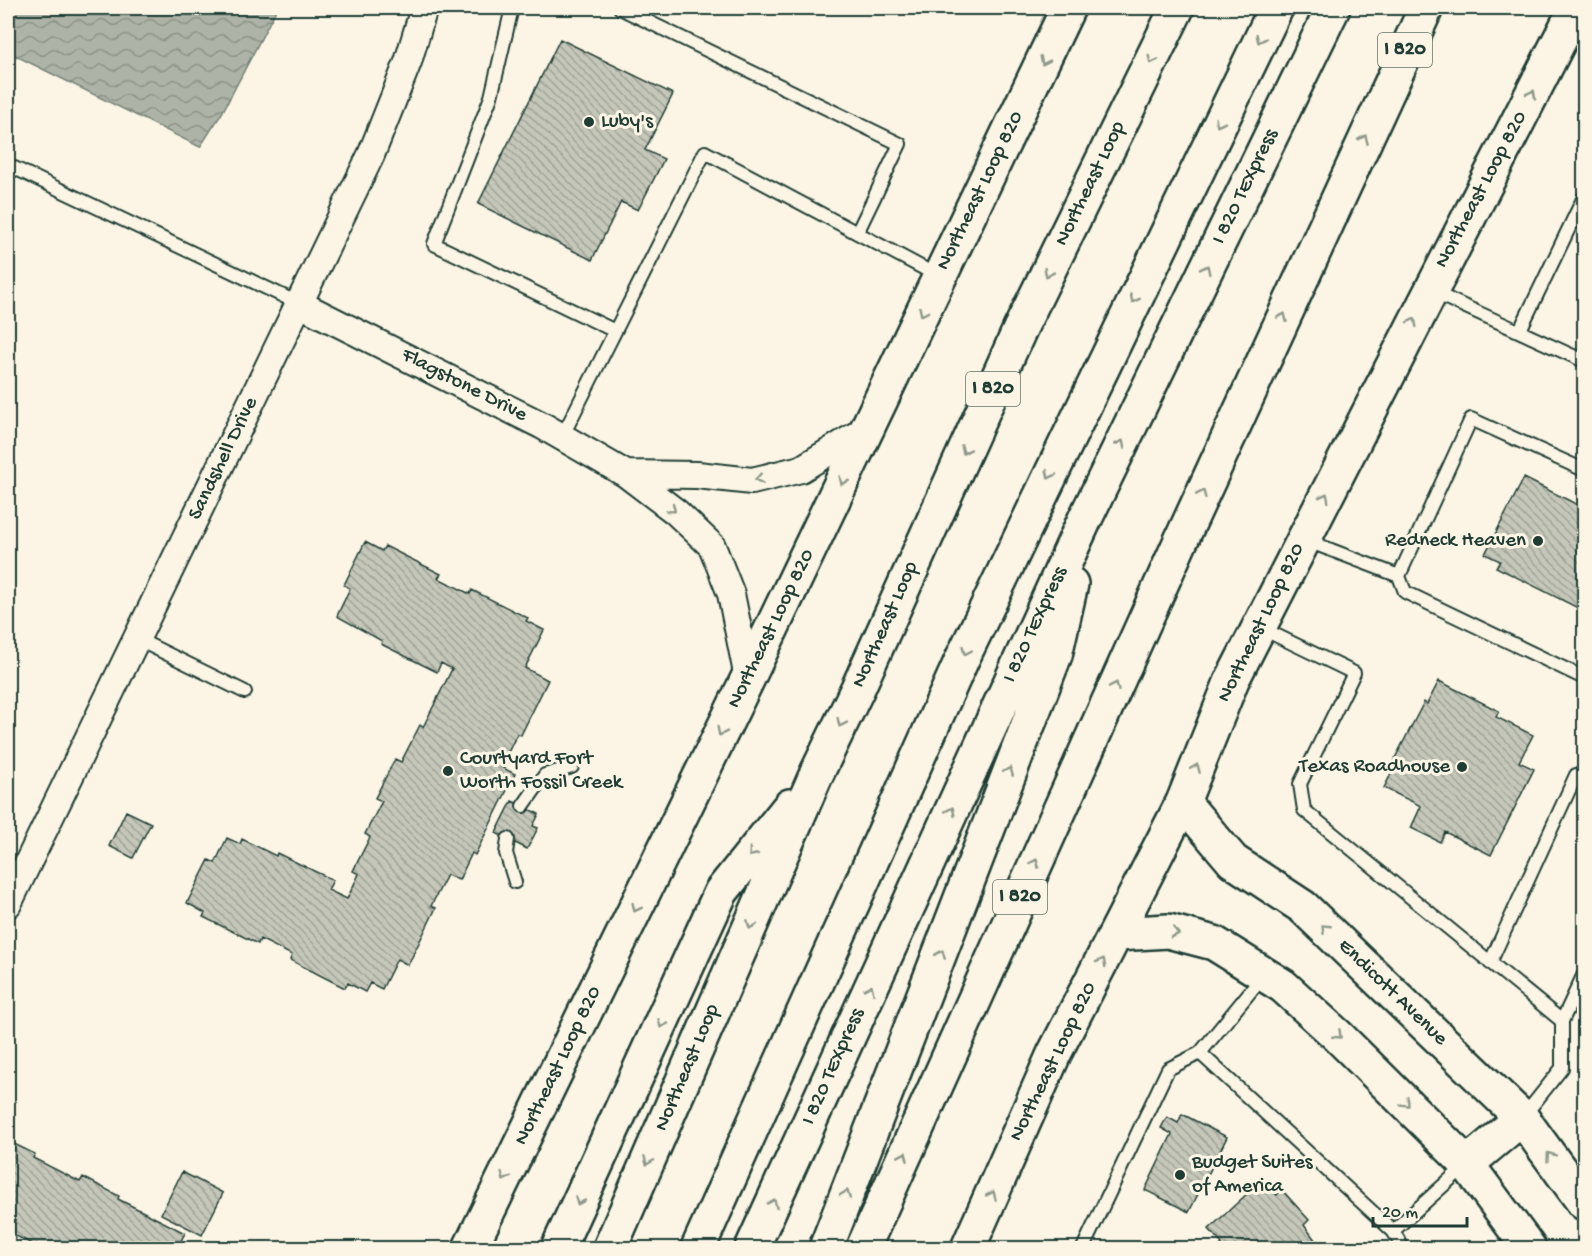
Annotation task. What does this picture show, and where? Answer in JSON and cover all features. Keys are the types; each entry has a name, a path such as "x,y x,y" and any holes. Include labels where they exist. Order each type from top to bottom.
{"main road":[{"name":"Northeast Loop 820","path":"470,1248 748,678 1068,8"},
{"name":"Northeast Loop","path":"610,1248 816,775 858,688 1020,329 1177,8"},
{"path":"698,1248 963,657 1276,8"},
{"name":"I 820 TEXpress","path":"752,1248 1084,521 1333,8"},
{"name":"I 820","path":"863,1248 1173,558 1426,8"},
{"name":"Northeast Loop 820","path":"968,1248 1054,1053 1183,802 1232,680 1258,627 1429,290 1575,27"},
{"path":"826,1248 1055,655 1084,521"},
{"path":"558,1248 721,892 816,775"},
{"name":"Endicott Avenue","path":"1183,802 1233,861 1303,907 1522,1118 1584,1203"},
{"path":"1117,934 1168,930 1214,943 1282,986 1338,1035 1467,1164 1529,1248"},
{"path":"1467,1164 1522,1118"}],"street":[{"name":"Sandshell Drive","path":"8,904 371,155 408,62 424,8"},
{"name":"Flagstone Drive","path":"300,304 562,437 626,474 676,512 712,546 731,594 748,678"},
{"name":"Flagstone Drive","path":"626,474 697,475 752,481 801,469 868,428"}],"lane":[{"path":"512,8 491,97 434,244 615,331"},
{"path":"620,8 900,144 857,233"},
{"path":"562,437 705,152 939,277"},
{"path":"8,165 300,304"},
{"path":"1520,330 1584,197"},
{"path":"1429,290 1584,361"},
{"path":"1584,470 1471,419 1399,576 1405,592 1584,678"},
{"path":"1304,539 1399,576"},
{"path":"1258,627 1354,673 1300,784 1304,810 1562,1021"},
{"path":"137,639 245,692"},
{"path":"523,806 545,775 572,767"},
{"path":"1490,963 1576,775 1584,779"},
{"path":"508,839 506,853 515,882"},
{"path":"1522,1118 1562,1068 1562,1021 1584,974"},
{"path":"1083,1248 1168,1070 1200,1053 1264,975"},
{"path":"1200,1053 1393,1231 1403,1248"},
{"path":"1393,1231 1467,1164"}],"water":[{"path":"8,8 277,8 222,113 200,147 8,52"}],"building":[{"name":"Luby's","path":"560,39 673,94 645,150 664,159 638,210 621,202 592,260 478,204"},
{"name":"Redneck Heaven","path":"1524,478 1584,508 1584,611 1496,567 1500,561 1485,554"},
{"name":"Courtyard Fort Worth Fossil Creek","path":"365,542 382,551 385,546 441,574 438,578 470,594 472,590 528,618 526,621 544,630 525,668 548,680 521,735 517,734 501,767 515,774 475,855 472,853 459,880 447,875 431,906 436,908 408,965 397,959 382,989 370,983 365,992 348,983 345,988 290,960 292,955 260,939 258,944 203,917 205,913 187,903 209,860 215,863 227,838 240,844 242,839 333,880 328,890 347,899 359,874 353,871 370,837 365,834 382,801 375,798 395,759 401,762 420,725 423,727 452,669 441,663 437,672 381,644 382,641 337,616 350,588 344,585"},
{"name":"Texas Roadhouse","path":"1439,681 1499,711 1496,717 1533,735 1519,762 1534,769 1491,855 1445,832 1440,842 1411,828 1421,806 1384,788 1396,764 1393,762 1424,702 1427,704"},
{"path":"512,801 539,814 533,826 538,828 527,849 496,833"},
{"path":"126,811 151,823 133,858 109,846"},
{"name":"Budget Suites of America","path":"1182,1114 1227,1137 1189,1212 1145,1190 1172,1134 1161,1128 1167,1117 1178,1123"},
{"path":"8,1141 35,1154 33,1158 80,1182 83,1177 119,1196 118,1199 185,1233 177,1248 40,1248 8,1232"},
{"path":"182,1172 223,1193 202,1235 161,1214"},
{"path":"1263,1179 1277,1195 1282,1190 1309,1220 1304,1225 1321,1248 1218,1248 1222,1244 1209,1229"}],"place":[{"name":"Luby's","path":"589,122"},
{"name":"Redneck Heaven","path":"1538,541"},
{"name":"Texas Roadhouse","path":"1462,767"},
{"name":"Courtyard Fort Worth Fossil Creek","path":"448,771"},
{"name":"Budget Suites of America","path":"1180,1175"}]}
